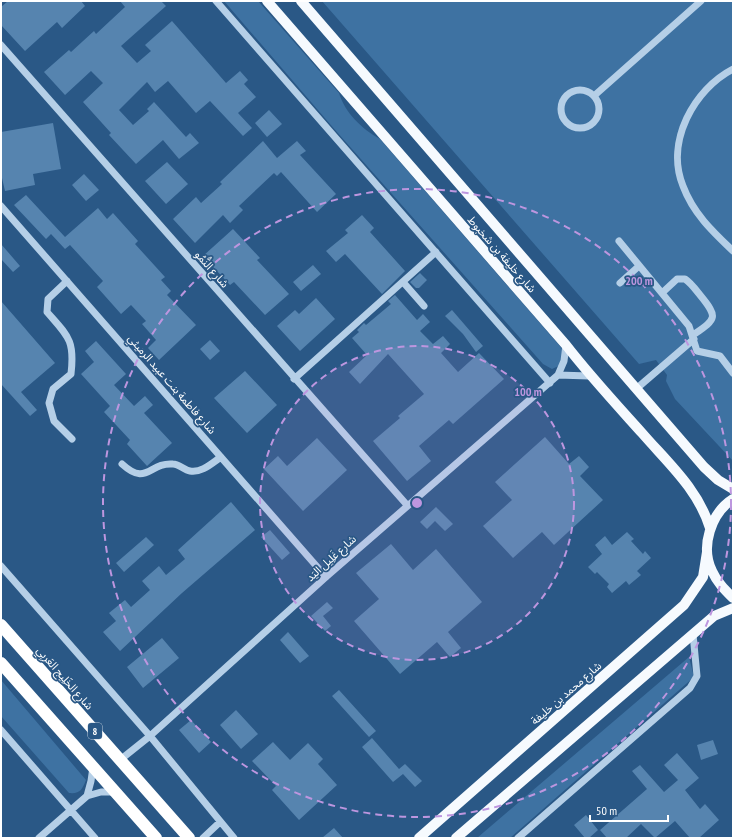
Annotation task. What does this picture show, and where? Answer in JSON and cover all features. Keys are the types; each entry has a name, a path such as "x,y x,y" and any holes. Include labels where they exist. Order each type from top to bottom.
{"highway":[{"name":"شارع الخَلِيج العَربِي","path":"1,625 189,838"},
{"name":"8","path":"1,663 156,838"}],"main road":[{"name":"شارع خليفة بن شخبوط","path":"267,1 566,346 590,376 687,483 701,504 710,528"},
{"name":"شارع خليفة بن شخبوط","path":"301,1 711,474 733,489"},
{"path":"710,528 718,514 733,499"},
{"name":"شارع محمد بن خليفة","path":"419,838 684,605 702,577 710,528"},
{"path":"707,552 711,570 720,585 733,598"},
{"path":"456,838 714,616 733,608"}],"street":[{"path":"216,1 550,383"},
{"path":"595,95 701,1"},
{"name":"شارع النُّمُو","path":"1,45 407,506"},
{"path":"733,69 716,79 707,87 693,105 681,137 679,161 682,184 695,210 713,232 733,251"},
{"path":"581,89 588,90 595,95 601,109 595,123 581,129 566,123 560,109 562,101 566,95 581,89"},
{"name":"شارع فاطمة بنت عبيد الرميثي","path":"1,206 326,577"},
{"path":"619,241 689,326 697,351 717,355 733,373"},
{"path":"294,379 436,252"},
{"path":"620,283 639,266"},
{"path":"636,389 710,323 713,316 712,310 685,279 677,279 662,293"},
{"path":"67,281 48,298 47,312 68,337 73,357 70,374 53,389 49,403 54,422 72,439"},
{"path":"403,282 424,306"},
{"name":"شارع غَلِيل اليَد","path":"120,760 150,736 326,577 550,383 558,375 564,361 566,346"},
{"path":"558,375 590,376"},
{"path":"122,464 132,473 144,474 162,466 174,464 191,471 203,469 221,457"},
{"path":"1,566 150,736 234,838"},
{"path":"518,838 690,688 697,676 693,634"},
{"path":"1,730 95,838"},
{"path":"87,796 93,767"},
{"path":"39,838 87,796 101,792 115,792"},
{"path":"202,838 220,822"}],"shaded area":[{"path":"224,1 258,1 339,93 345,107 355,120 380,139 565,352 563,364 552,369 543,364 336,131"},
{"path":"322,1 733,1 733,461 675,399 666,381 667,375 656,360 639,364"},
{"path":"689,657 694,677 510,838 477,838"},
{"path":"1,680 86,780 80,791 76,793 69,793 1,716"}],"building":[{"path":"8,1 81,1 85,6 62,28 57,22 25,51 1,25 1,7"},
{"path":"120,1 161,1 166,6 121,46 137,63 151,51 145,45 172,21 226,83 240,71 248,80 244,84 256,97 238,113 252,128 243,136 210,101 196,113 168,81 155,92 147,82 119,110 133,125 149,111 147,109 154,102 186,137 190,133 199,143 179,159 163,140 136,164 109,135 111,133 83,102 103,83 91,71 65,95 44,72 69,50 71,52 94,31 96,34 125,7"},
{"path":"269,110 282,124 267,137 255,123"},
{"path":"53,123 61,169 33,174 35,185 5,191 1,178 1,132"},
{"path":"263,141 277,158 297,141 306,151 300,155 336,194 317,212 281,172 277,176 274,173 239,206 243,210 230,223 223,215 195,243 173,219 196,197 201,203 222,184 220,182"},
{"path":"167,162 188,184 166,204 145,181"},
{"path":"84,174 99,190 86,201 72,185"},
{"path":"26,195 65,237 98,208 107,219 113,213 138,241 135,244 165,277 161,280 171,291 167,295 196,325 159,360 148,348 156,340 142,324 146,321 131,305 121,314 97,287 103,281 70,245 65,249 51,234 46,239 14,205"},
{"path":"362,215 374,228 370,232 405,271 382,294 345,254 336,262 326,251 348,233 345,230"},
{"path":"233,229 260,258 257,260 289,294 265,315 234,282 230,285 203,256"},
{"path":"1,244 20,266 13,272 1,259"},
{"path":"313,265 321,274 301,291 293,282"},
{"path":"420,273 427,280 419,288 416,288 410,282"},
{"path":"395,295 417,320 423,314 430,322 420,331 433,344 443,336 450,344 441,353 458,372 479,353 504,379 453,424 449,420 419,446 431,461 407,481 373,441 400,418 398,416 424,394 388,354 360,384 349,372 367,355 352,338 359,332 357,330 364,323 366,325 391,304 388,301"},
{"path":"316,298 335,319 300,351 277,326 295,310 299,314"},
{"path":"1,301 55,363 21,392 37,410 30,416 1,384"},
{"path":"452,310 483,346 476,352 463,334 445,316"},
{"path":"210,340 220,351 210,360 200,349"},
{"path":"96,341 126,374 114,385 134,406 145,396 153,405 144,413 172,443 147,466 127,444 130,440 104,412 110,406 81,374 94,362 85,351"},
{"path":"245,371 277,405 247,433 214,398"},
{"path":"545,437 569,464 579,456 589,467 580,476 603,500 554,545 542,532 513,558 483,526 512,500 495,482"},
{"path":"317,438 347,470 303,511 264,469 278,456 287,466"},
{"path":"231,502 255,530 182,593 120,651 103,632 116,621 109,613 125,600 131,607 150,590 142,581 159,566 166,575 185,559 178,550"},
{"path":"436,507 453,524 445,531 435,521 427,529 420,522"},
{"path":"270,530 290,553 282,560 261,537"},
{"path":"627,532 634,539 631,541 643,554 645,551 651,558 637,571 641,575 629,585 626,581 612,593 607,587 609,584 597,572 595,574 588,567 602,554 595,545 605,536 612,545"},
{"path":"146,537 154,545 124,572 116,563"},
{"path":"391,544 413,570 436,549 482,602 448,632 461,648 450,657 437,642 400,674 354,621 379,599 356,573"},
{"path":"327,602 333,608 323,616 331,626 325,631 311,616"},
{"path":"288,632 309,656 300,663 280,640"},
{"path":"162,638 179,658 143,688 127,667"},
{"path":"339,690 376,731 369,737 332,696"},
{"path":"236,710 258,734 241,749 220,725"},
{"path":"191,720 211,742 199,753 179,730"},
{"path":"372,738 399,769 405,764 422,781 415,787 403,774 393,782 362,747"},
{"path":"713,740 718,754 701,760 697,745"},
{"path":"273,742 290,760 308,743 323,759 318,764 337,785 299,820 272,790 276,786 252,761"},
{"path":"677,753 699,778 685,790 700,809 705,804 719,820 699,838 690,838 675,821 655,838 641,824 626,838 607,838 600,830 647,789 632,771 640,765 664,792 678,780 664,765"},
{"path":"586,815 598,830 589,838 585,838 574,825"},
{"path":"334,828 343,838 322,838"}]}
